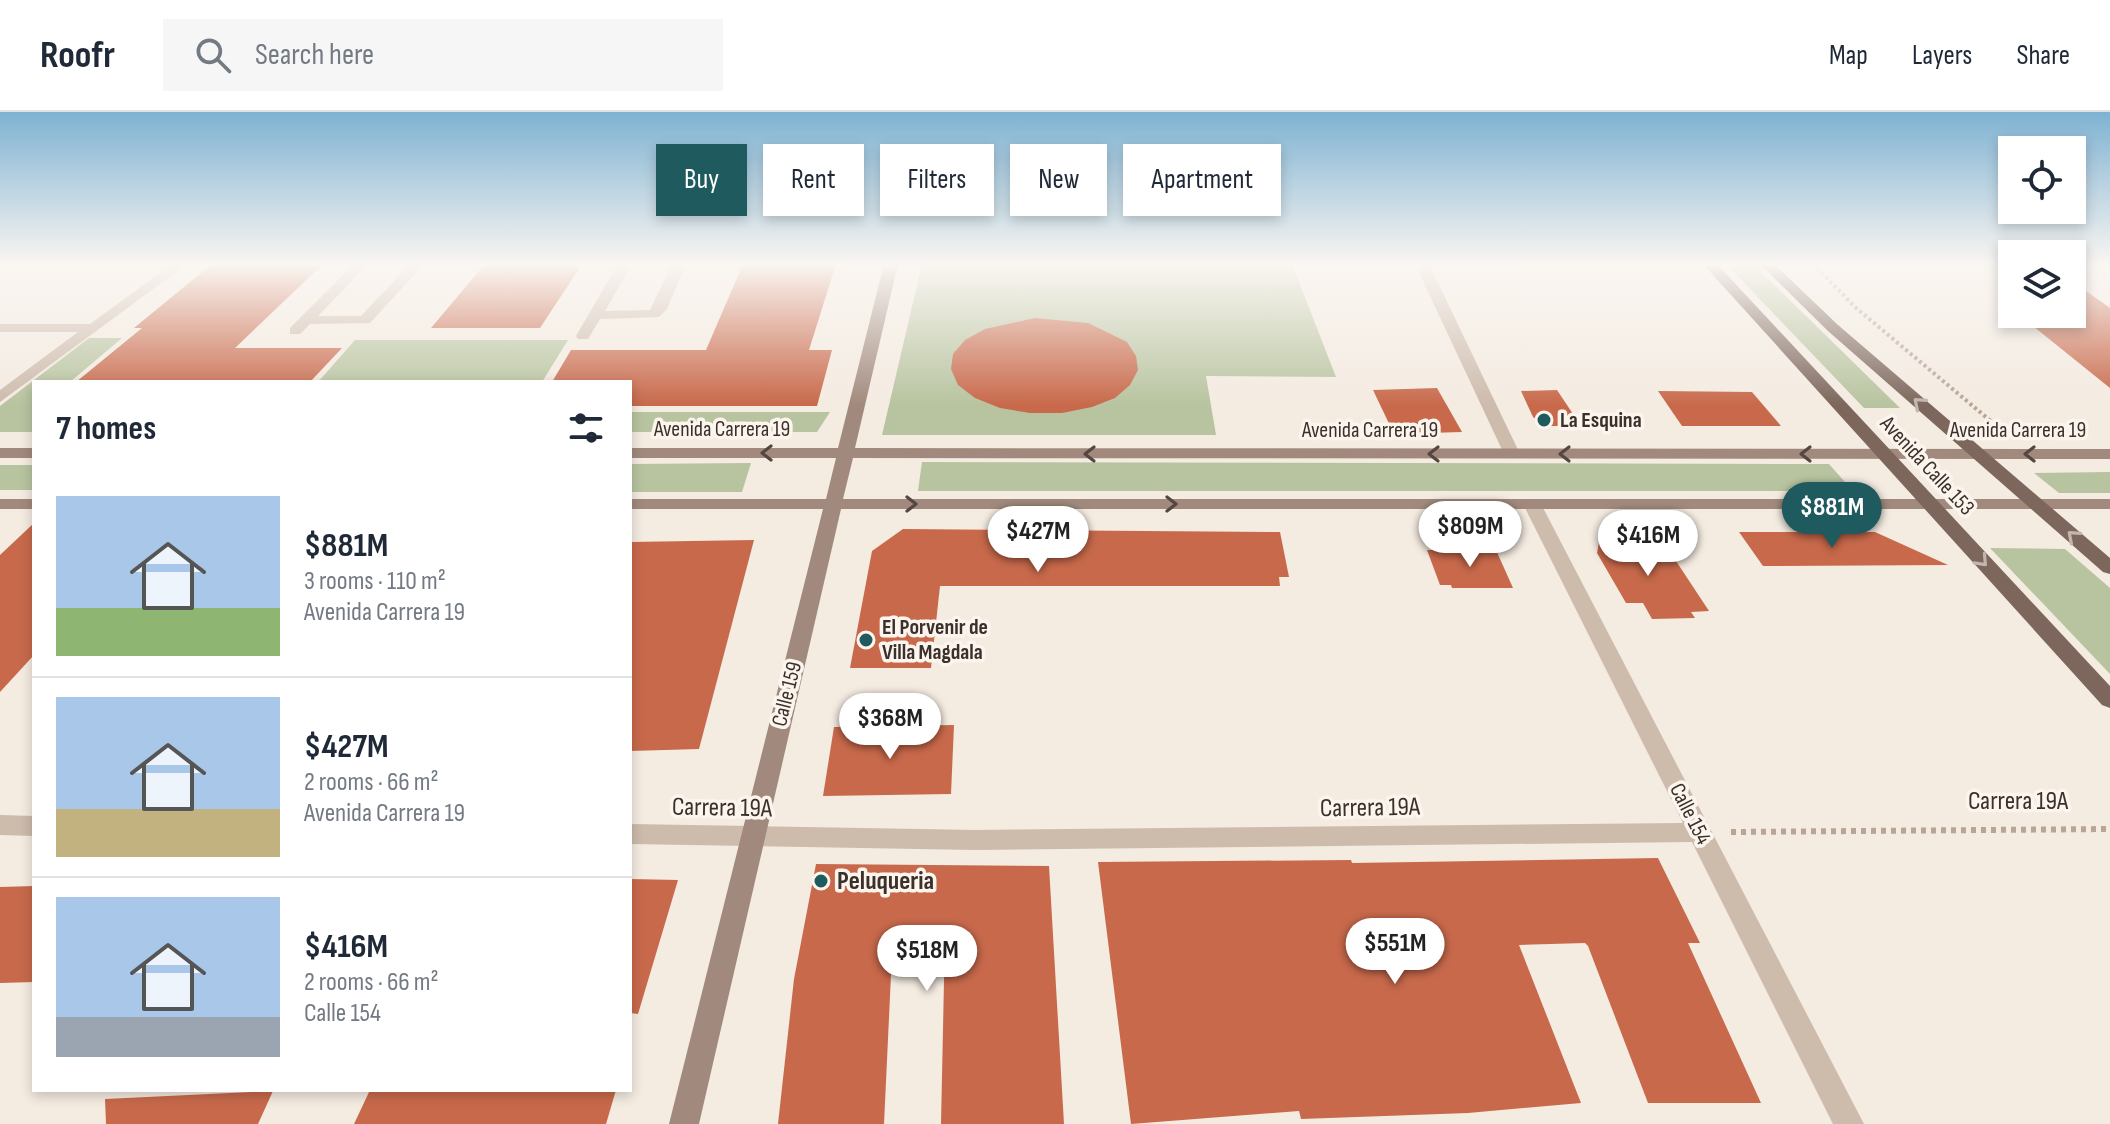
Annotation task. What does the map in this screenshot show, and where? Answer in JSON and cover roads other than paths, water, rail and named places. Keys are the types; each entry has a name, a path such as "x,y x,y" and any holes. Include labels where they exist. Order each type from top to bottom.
{"main road":[{"name":"Calle 159","path":"684,1124 880,311"},
{"name":"Avenida Calle 153","path":"1753,311 2110,700"},
{"name":"Avenida Calle 153","path":"1816,311 2110,568"},
{"path":"0,453 32,453"},
{"name":"Avenida Carrera 19","path":"632,453 2110,454"},
{"path":"0,504 32,504"},
{"path":"632,504 2110,504"}],"street":[{"path":"0,397 116,311"},
{"path":"295,331 315,311"},
{"path":"307,320 365,320 373,311"},
{"path":"583,336 597,311"},
{"path":"595,315 654,314 657,311"},
{"path":"1444,311 1512,454"},
{"path":"0,328 93,328"},
{"name":"Calle 154","path":"1532,504 1849,1124"},
{"path":"0,825 32,826"},
{"name":"Carrera 19A","path":"632,834 992,840 1700,832"}],"place":[{"name":"La Esquina","path":"1544,420"},
{"name":"El Porvenir de Villa Magdala","path":"866,640"},
{"name":"Peluqueria","path":"821,881"}]}
